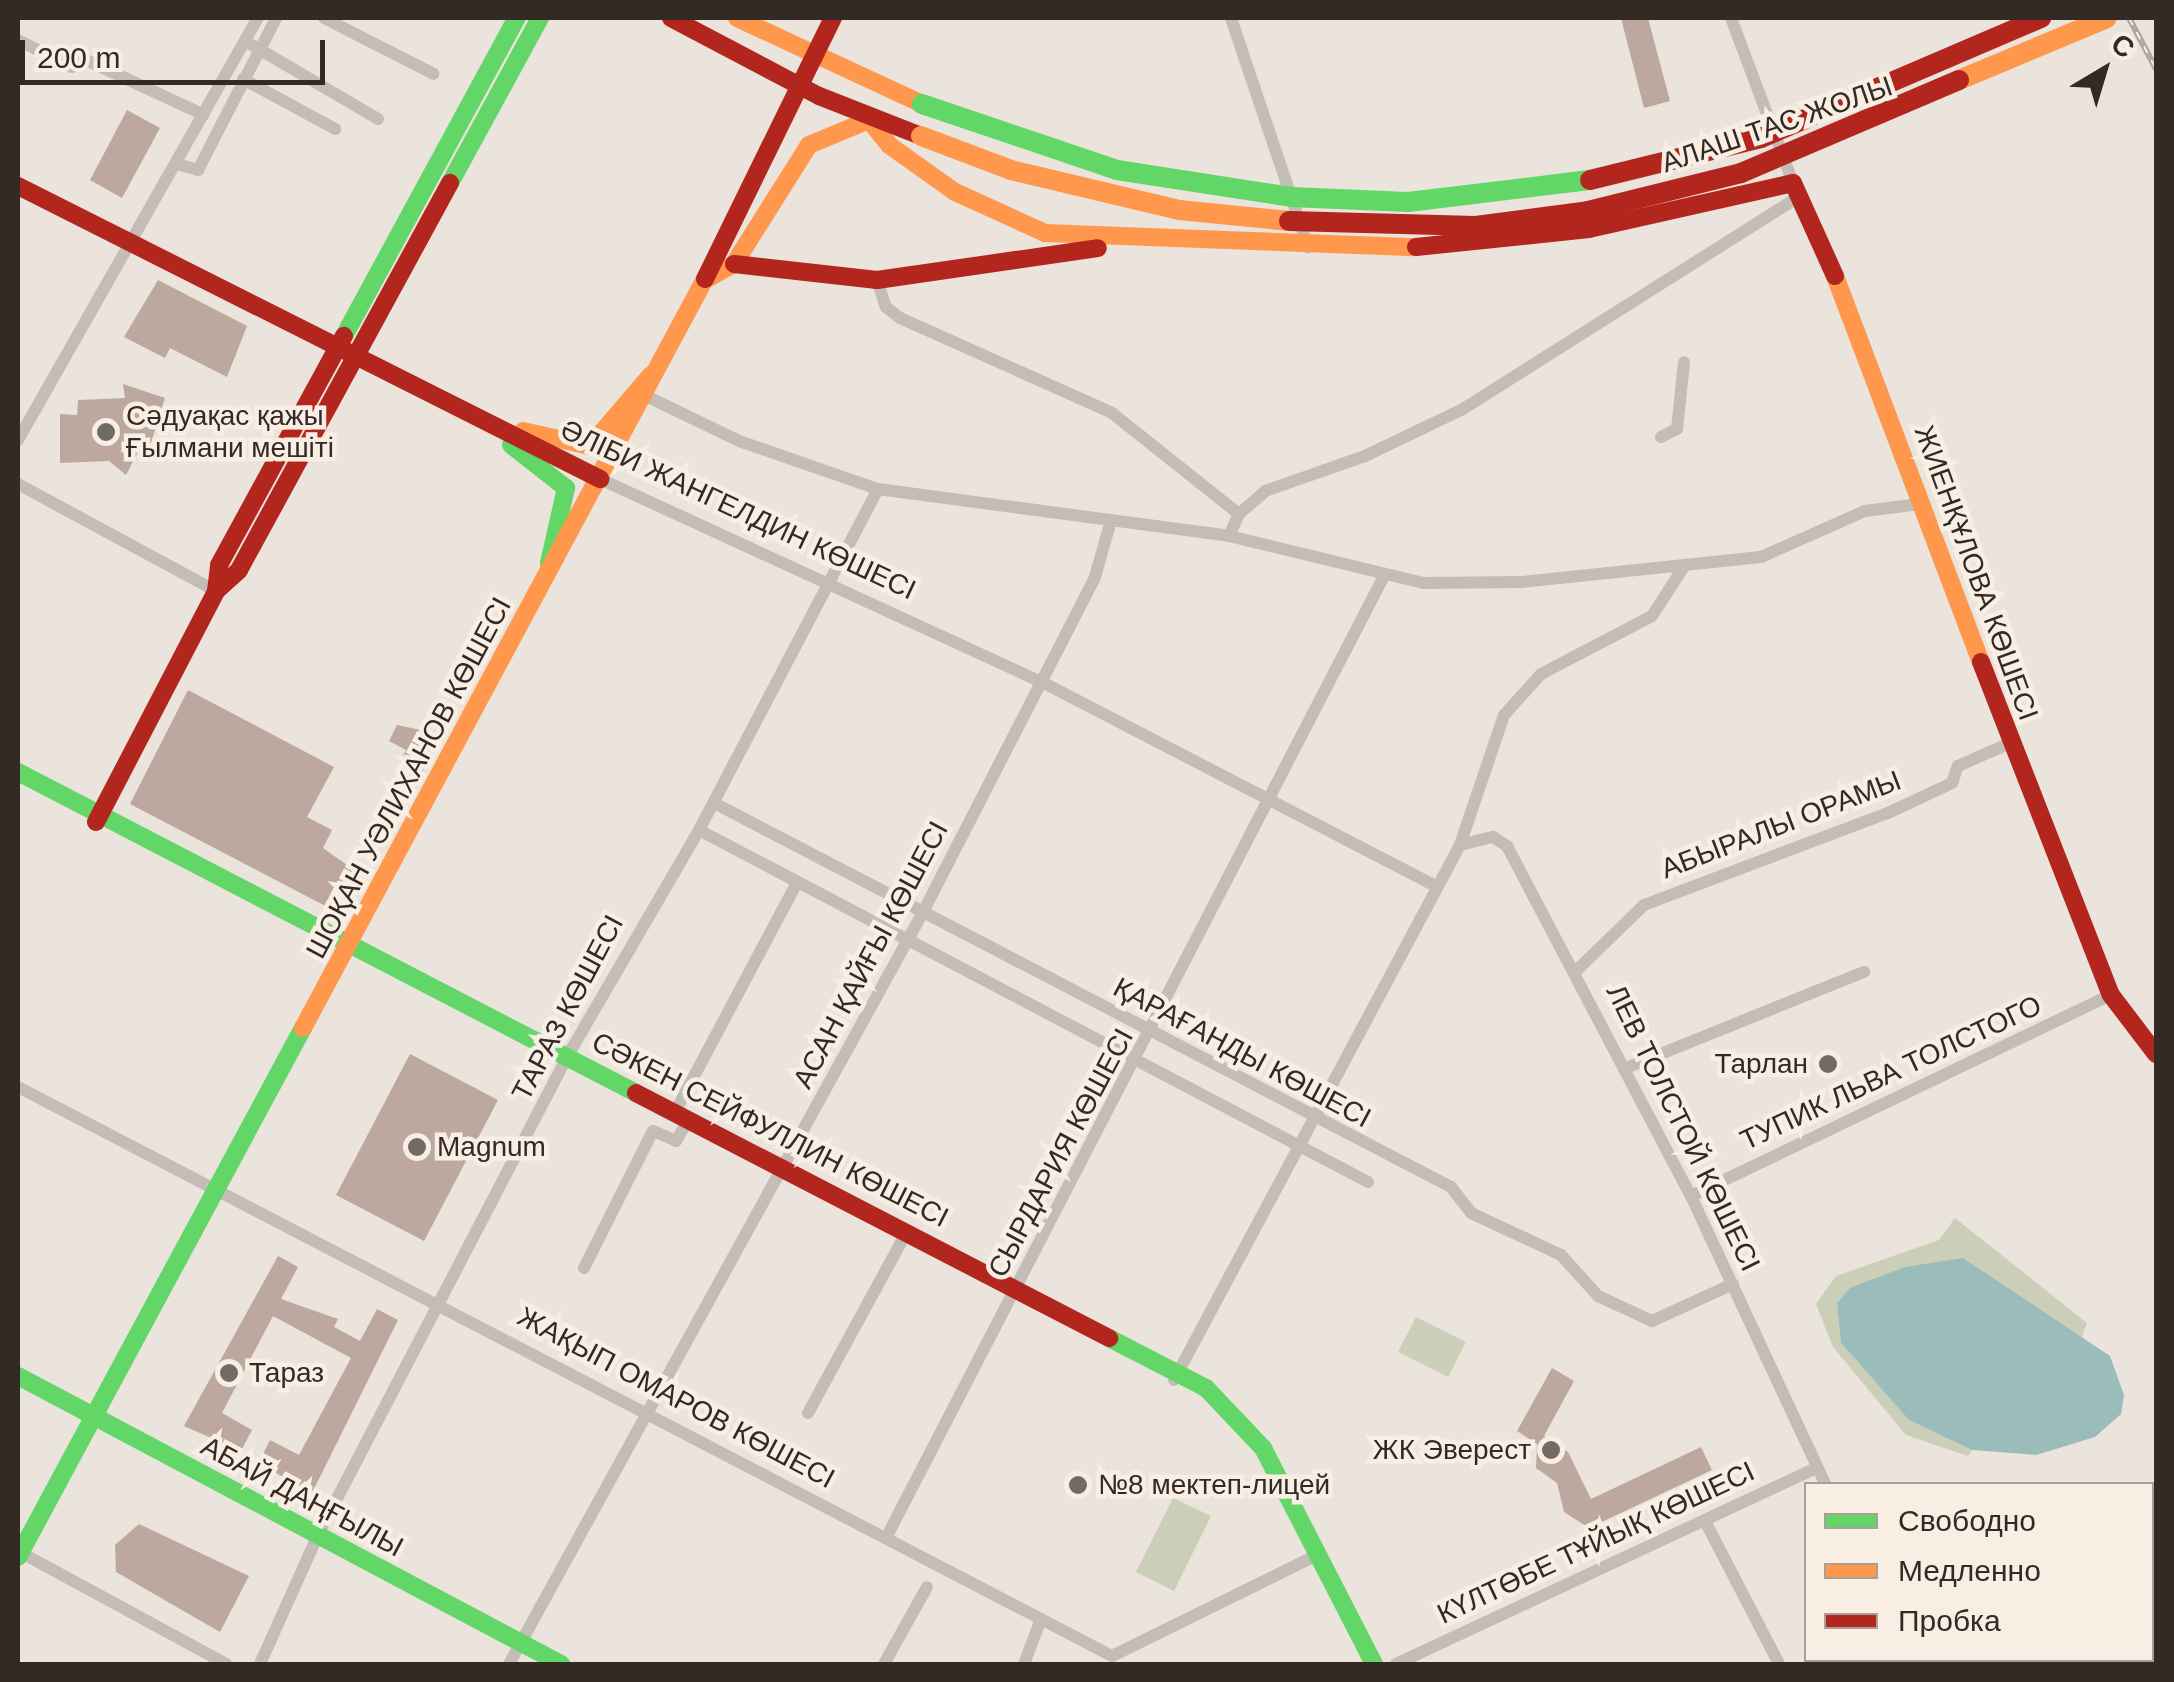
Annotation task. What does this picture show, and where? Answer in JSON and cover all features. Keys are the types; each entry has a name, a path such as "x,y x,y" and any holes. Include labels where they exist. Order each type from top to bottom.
{"street":[{"path":"18,440 134,244 255,18"},
{"path":"177,164 198,170 276,18"},
{"path":"324,18 434,74"},
{"path":"671,18 869,120 889,145 984,206 1045,233 1133,242 1390,249 1590,230 1797,190"},
{"name":"АЛАШ ТАС ЖОЛЫ","path":"737,18 818,60 1044,150 1151,177 1291,198 1408,202 1652,170 1761,138 2041,18"},
{"name":"ШОҚАН УӘЛИХАНОВ КӨШЕСІ","path":"22,1554 352,948 600,479 804,88 833,18"},
{"path":"1231,18 1308,247"},
{"name":"ЖИЕНҚҰЛОВА КӨШЕСІ","path":"1731,18 2010,743 2112,996 2156,1054"},
{"name":"АЛАШ ТАС ЖОЛЫ","path":"869,120 1010,170 1193,212 1367,229 1476,226 1588,211 1741,173 2107,18"},
{"path":"98,819 216,591 220,565 350,351 526,22"},
{"path":"18,40 72,67 84,59 204,115"},
{"path":"245,41 378,119"},
{"path":"243,79 335,128"},
{"path":"705,280 734,264 809,144 869,120"},
{"name":"ӘЛІБИ ЖАНГЕЛДИН КӨШЕСІ","path":"18,186 600,479 1042,682 1435,886"},
{"path":"1229,536 1239,514 1296,476 1365,456 1463,409 1797,190"},
{"path":"734,264 877,280 1133,242"},
{"path":"877,280 886,307 900,318 1112,412 1239,514"},
{"path":"1661,436 1677,428 1684,362"},
{"path":"475,417 590,446 658,368"},
{"path":"644,395 739,440 878,488 1229,536 1423,583 1522,582 1761,557 1866,511 1920,504"},
{"path":"475,417 566,488 545,581"},
{"path":"18,484 216,591"},
{"name":"ТАРАЗ КӨШЕСІ","path":"260,1664 318,1535 444,1304 564,1062 714,803 878,488"},
{"name":"АСАН ҚАЙҒЫ КӨШЕСІ","path":"509,1664 647,1410 784,1173 922,914 1095,577 1111,521"},
{"path":"1176,1376 1460,845 1498,730 1519,694 1556,664 1652,616 1685,565"},
{"name":"СЫРДАРИЯ КӨШЕСІ","path":"886,1538 1136,1064 1384,574"},
{"name":"АБЫРАЛЫ ОРАМЫ","path":"1577,970 1644,904 1888,813 1952,783 1958,766 2010,743"},
{"name":"СӘКЕН СЕЙФУЛЛИН КӨШЕСІ","path":"18,772 98,819"},
{"name":"СӘКЕН СЕЙФУЛЛИН КӨШЕСІ","path":"18,783 98,819 352,948 564,1062 1228,1404 1256,1436 1374,1664"},
{"name":"ҚАРАҒАНДЫ КӨШЕСІ","path":"714,803 1310,1120 1451,1186 1471,1213 1561,1255 1598,1296 1652,1321 1733,1284"},
{"name":"ҚАРАҒАНДЫ КӨШЕСІ","path":"699,830 1295,1148 1368,1182"},
{"name":"ЛЕВ ТОЛСТОЙ КӨШЕСІ","path":"1460,845 1493,837 1507,846 1577,970 1691,1196 1824,1482"},
{"path":"584,1268 653,1131 676,1142 679,1120 798,883"},
{"path":"1626,1068 1864,972"},
{"name":"ТУПИК ЛЬВА ТОЛСТОГО","path":"1691,1196 2112,996"},
{"name":"ЖАҚЫП ОМАРОВ КӨШЕСІ","path":"18,1086 217,1192 444,1304 1112,1656 1311,1558"},
{"name":"СӘКЕН СЕЙФУЛЛИН КӨШЕСІ","path":"784,1173 903,1238 1016,1292"},
{"name":"СӘКЕН СЕЙФУЛЛИН КӨШЕСІ","path":"808,1414 903,1238"},
{"name":"АБАЙ ДАҢҒЫЛЫ","path":"18,1376 561,1664"},
{"name":"СӘКЕН СЕЙФУЛЛИН КӨШЕСІ","path":"1176,1376 1233,1422 1311,1558 1362,1664"},
{"name":"КҮЛТӨБЕ ТҰЙЫҚ КӨШЕСІ","path":"1396,1664 1817,1468"},
{"path":"1706,1521 1779,1664"},
{"path":"22,1554 226,1664"},
{"path":"884,1664 927,1587"},
{"path":"1024,1664 1041,1618"}],"green space":[{"path":"1955,1218 2087,1323 2081,1339 1963,1258 1850,1288 1837,1303 1841,1343 1909,1420 1972,1450 1968,1456 1906,1435 1833,1347 1816,1304 1836,1276 1939,1240"},
{"path":"1416,1317 1466,1342 1448,1377 1398,1352"},
{"path":"1173,1498 1211,1516 1174,1591 1136,1572"}],"water":[{"path":"1963,1258 2110,1356 2124,1395 2121,1414 2095,1437 2036,1455 1972,1450 1909,1420 1841,1343 1837,1303 1850,1288 1905,1267"}],"building":[{"path":"1621,18 1648,18 1670,101 1644,108"},
{"path":"127,110 160,128 122,198 90,180"},
{"path":"158,280 247,326 227,377 170,348 165,358 124,337"},
{"name":"Сәдуақас қажы Ғылмани мешіті","path":"123,384 165,398 151,443 141,446 126,475 109,461 60,463 60,414 77,415 78,400 125,398"},
{"path":"188,690 334,767 307,817 332,830 323,848 354,870 333,910 130,804"},
{"path":"397,725 435,733 422,773 400,762 406,750 389,741"},
{"name":"Magnum","path":"410,1054 498,1100 424,1241 336,1195"},
{"name":"Тараз","path":"278,1256 298,1267 281,1299 338,1319 334,1327 360,1341 377,1309 398,1320 311,1495 259,1462 270,1440 299,1455 351,1358 273,1316 222,1413 252,1430 241,1451 184,1426"},
{"name":"ЖК Эверест","path":"1552,1368 1574,1381 1544,1436 1568,1452 1591,1499 1701,1447 1712,1470 1589,1528 1564,1512 1557,1483 1536,1468 1537,1444 1517,1431"},
{"path":"139,1524 249,1576 220,1632 116,1572 115,1545"}],"railway":[{"path":"2129,18 2156,69"}],"traffic: fast":[{"path":"344,336 517,18"},
{"path":"450,183 540,18"},
{"path":"922,104 1117,170 1291,197 1408,202 1590,180"},
{"path":"511,445 566,488 549,563"},
{"path":"18,772 636,1093"},
{"path":"18,1557 303,1028"},
{"path":"1109,1338 1206,1388 1263,1448 1374,1664"},
{"path":"18,1376 561,1664"}],"traffic: slow":[{"path":"737,18 922,104"},
{"path":"1959,80 2107,18"},
{"path":"869,120 889,145 955,192 1045,233 1416,247"},
{"path":"705,280 734,264 809,145 869,120"},
{"path":"921,136 1011,170 1179,210 1289,221"},
{"path":"1835,276 1981,662"},
{"path":"303,1028 705,279"},
{"path":"523,431 590,446 651,375"},
{"path":"2075,1664 2080,1662"}],"traffic: jam":[{"path":"671,18 819,96 921,136"},
{"path":"705,279 833,18"},
{"path":"1590,180 1761,138 2041,18"},
{"path":"1289,221 1476,226 1588,211 1741,173 1959,80"},
{"path":"216,591 239,570 450,183"},
{"path":"1416,247 1589,229 1793,183 1835,276"},
{"path":"18,186 600,479"},
{"path":"734,264 877,280 1098,248"},
{"path":"96,822 216,591 219,565 344,336"},
{"path":"1981,662 2111,995 2156,1054"},
{"path":"636,1093 1109,1338"}],"place":[{"name":"Сәдуақас қажы Ғылмани мешіті","path":"106,432"},
{"name":"Тарлан","path":"1828,1064"},
{"name":"Magnum","path":"417,1147"},
{"name":"Тараз","path":"229,1373"},
{"name":"ЖК Эверест","path":"1551,1450"},
{"name":"№8 мектеп-лицей","path":"1078,1485"}]}
